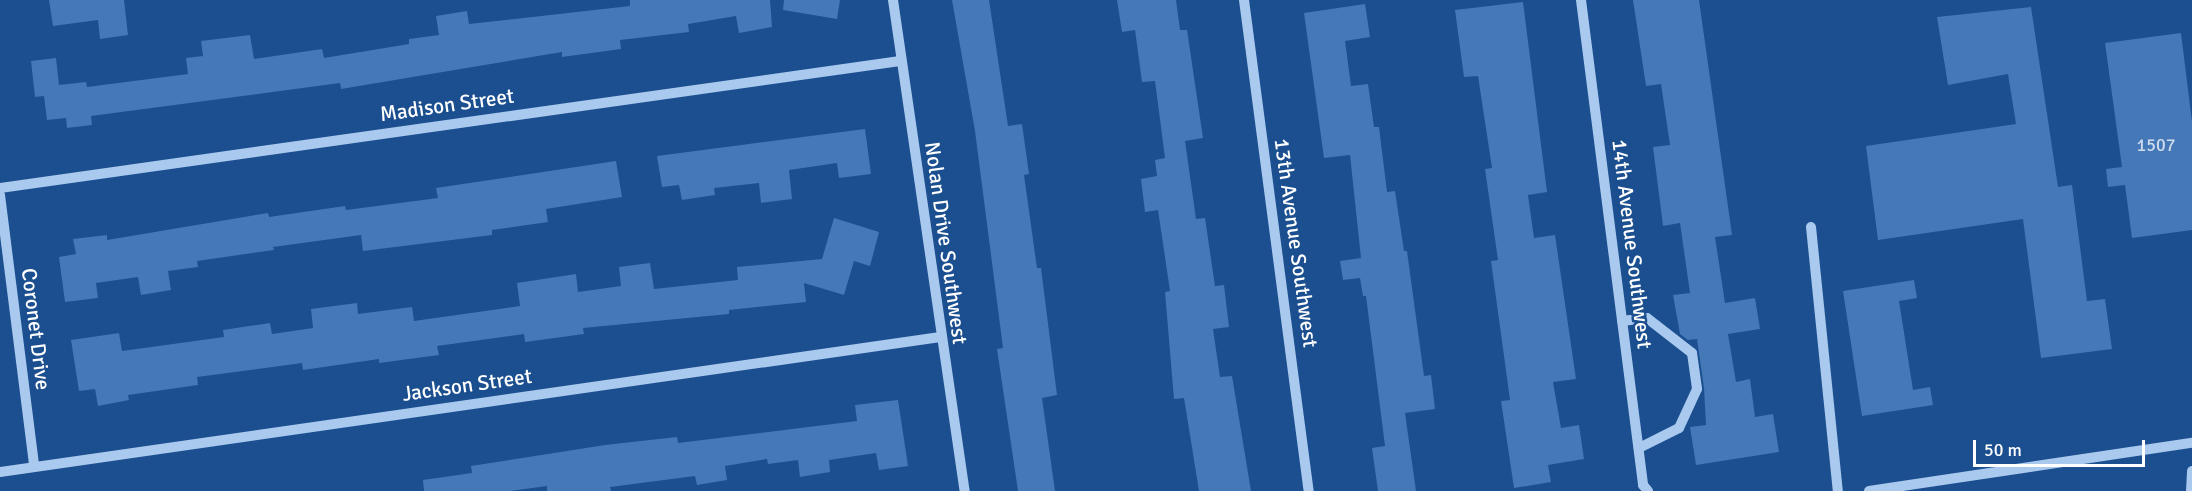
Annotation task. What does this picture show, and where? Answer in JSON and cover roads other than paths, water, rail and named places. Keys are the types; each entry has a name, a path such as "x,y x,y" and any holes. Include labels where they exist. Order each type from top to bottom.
{"street":[{"name":"Nolan Drive Southwest","path":"893,0 940,337 965,491"},
{"name":"13th Avenue Southwest","path":"1244,0 1309,491"},
{"name":"14th Avenue Southwest","path":"1581,0 1643,484 1648,491"},
{"name":"Madison Street","path":"0,188 900,61"},
{"name":"Coronet Drive","path":"0,195 34,466"},
{"path":"1810,227 1838,491"},
{"path":"1622,321 1647,318 1692,353 1697,389 1678,428 1639,448"},
{"name":"Jackson Street","path":"0,472 940,337"},
{"path":"1869,491 2192,443"},
{"path":"2191,491 2192,471"}]}
